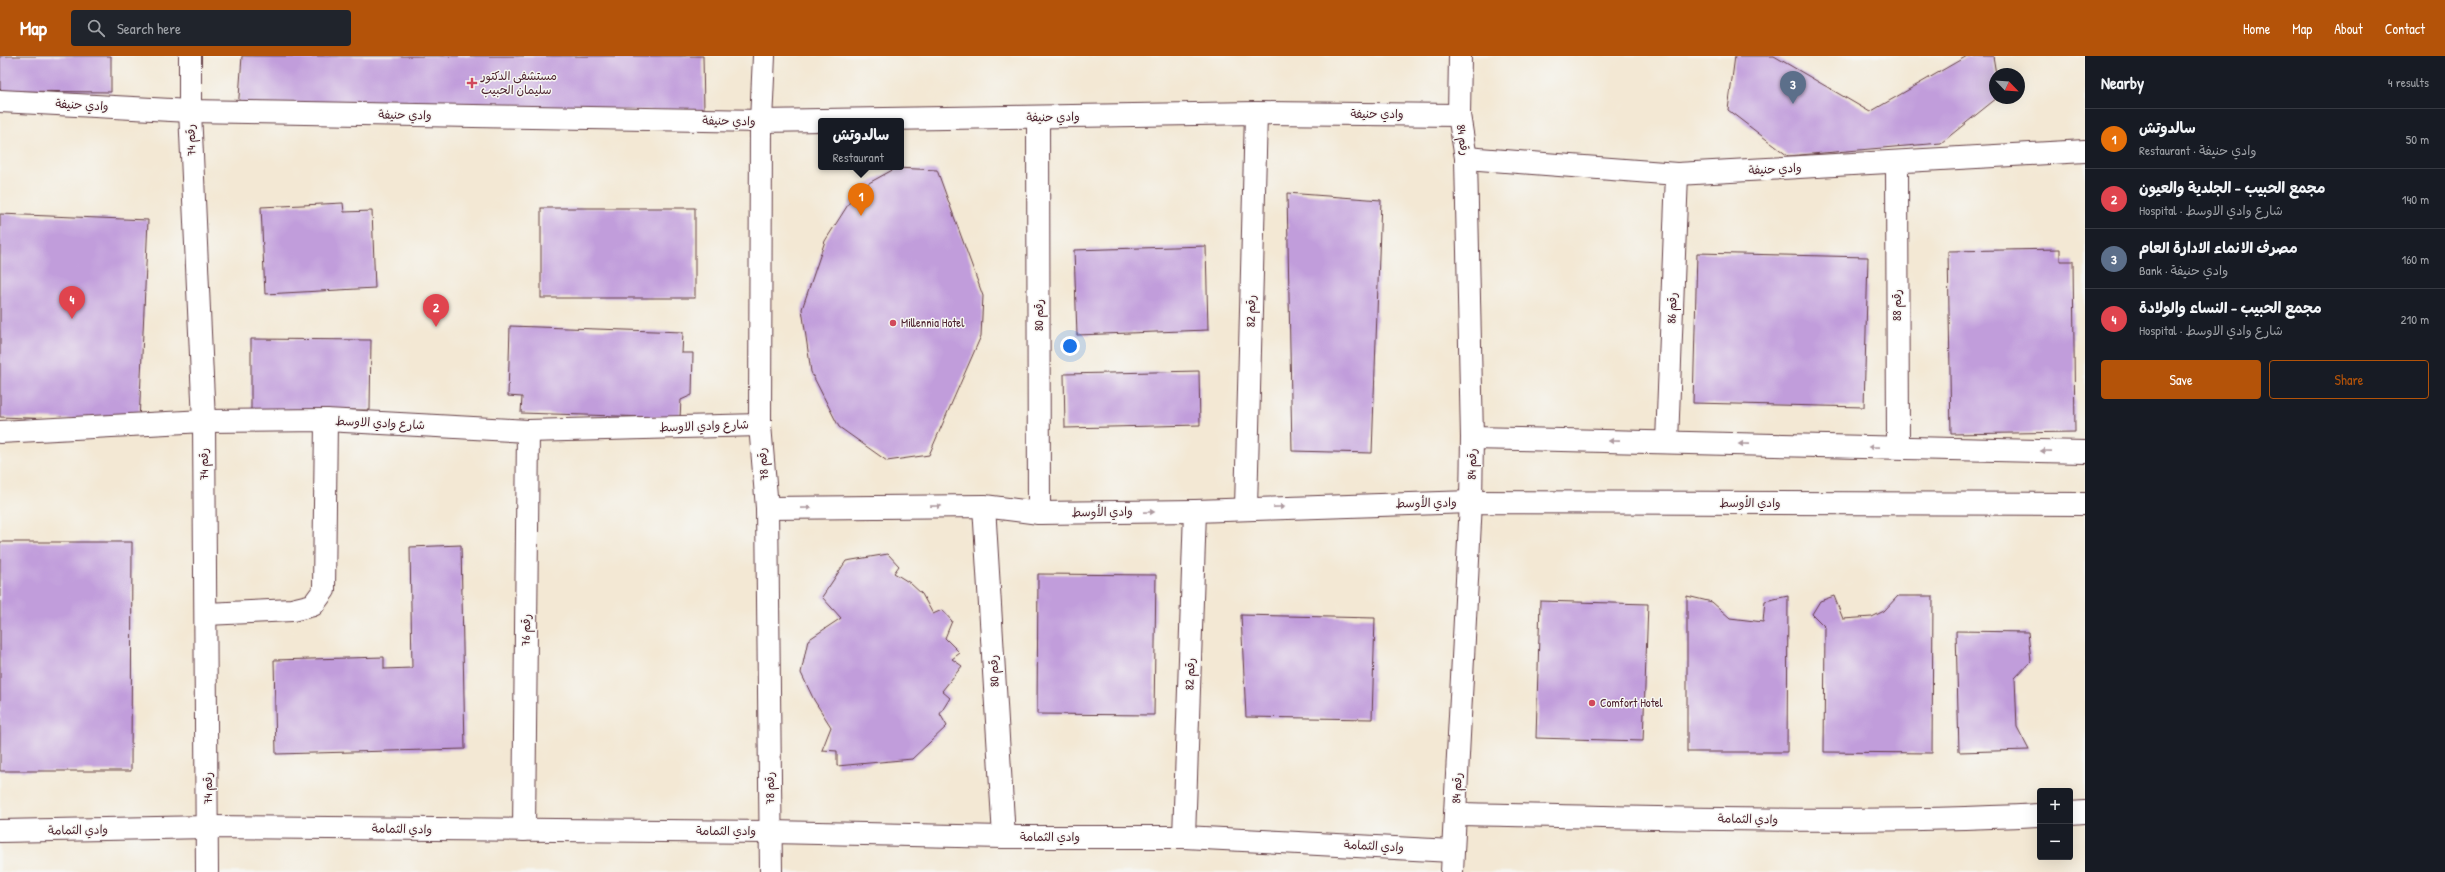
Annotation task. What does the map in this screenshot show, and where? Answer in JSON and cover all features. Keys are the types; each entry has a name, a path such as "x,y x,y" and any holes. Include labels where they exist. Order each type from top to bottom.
{"street":[{"name":"رقم 74","path":"190,56 190,111 204,421 208,827 207,872"},
{"name":"رقم 78","path":"764,56 761,121 760,424 767,508 771,872"},
{"name":"رقم 84","path":"1452,872 1471,502 1472,438 1466,158 1459,115 1460,56"},
{"name":"وادي حنيفة","path":"0,101 190,111 761,121 818,120"},
{"name":"وادي حنيفة","path":"904,119 1256,114 1459,115"},
{"name":"رقم 82","path":"1246,508 1256,114"},
{"name":"رقم 80","path":"1038,117 1039,513"},
{"name":"وادي حنيفة","path":"1466,158 1677,174 1896,163 2085,151"},
{"name":"رقم 88","path":"1896,163 1898,447"},
{"name":"رقم 86","path":"1667,442 1677,174"},
{"name":"شارع وادي الاوسط","path":"0,432 204,421 326,420 528,431 760,424"},
{"path":"206,614 292,610 313,605 324,590 326,420"},
{"name":"رقم 76","path":"524,830 528,431"},
{"path":"1472,438 2085,452"},
{"name":"وادي الأوسط","path":"767,508 984,506 1039,513 1195,511 1246,508 1471,502 2085,504"},
{"name":"رقم 80","path":"984,506 1004,837"},
{"name":"رقم 82","path":"1184,837 1195,511"},
{"path":"2073,813 2085,812"},
{"name":"وادي الثمامة","path":"1456,814 1796,820 1968,819 2037,815"},
{"name":"وادي الثمامة","path":"0,832 208,827 771,832 1004,837 1184,837 1452,850"}],"building":[{"path":"0,56 111,56 111,92 0,91"},
{"name":"مستشفى الدكتور سليمان الحبيب","path":"242,56 703,56 704,110 238,111"},
{"path":"1735,56 1774,56 1870,112 1967,56 1993,56 1995,68 1989,68 1990,104 1941,143 1788,156 1728,110"},
{"name":"Millennia Hotel","path":"904,168 937,170 983,296 981,336 929,455 887,461 839,427 811,372 802,309 825,241 858,189 892,170 904,170"},
{"path":"1287,193 1381,200 1372,453 1292,451"},
{"path":"343,203 344,212 372,211 375,288 265,294 261,207"},
{"path":"541,208 695,208 695,298 541,298"},
{"path":"0,214 148,220 139,422 0,417"},
{"path":"1206,246 1208,330 1077,335 1074,250"},
{"path":"2060,249 2060,261 2073,261 2075,432 1951,434 1948,251"},
{"path":"1697,253 1868,257 1864,407 1693,403"},
{"path":"510,326 683,332 682,353 693,353 692,395 681,400 680,418 521,413 522,397 508,396"},
{"path":"251,339 371,340 370,410 251,410"},
{"path":"1199,371 1200,425 1065,428 1064,374"},
{"path":"0,542 132,542 131,771 0,771"},
{"path":"461,545 465,749 276,754 274,660 384,657 384,669 412,668 410,547"},
{"path":"888,554 899,566 894,573 910,583 922,594 933,614 942,610 952,621 945,638 960,653 952,659 962,666 942,691 950,698 940,714 947,726 912,759 837,766 837,751 822,750 831,727 814,700 801,673 808,640 841,618 822,597 846,561"},
{"path":"1038,574 1156,575 1154,715 1037,714"},
{"path":"1687,596 1712,602 1730,618 1763,622 1765,601 1788,596 1787,752 1687,752"},
{"path":"1834,596 1843,619 1872,617 1884,611 1898,596 1933,596 1932,753 1824,752 1825,627 1812,614 1820,601"},
{"path":"1540,601 1648,604 1643,741 1536,738"},
{"path":"1241,615 1375,618 1372,719 1246,717"},
{"path":"1956,631 2028,632 2031,661 2015,678 2017,727 2029,750 1959,752"}],"place":[{"name":"مستشفى الدكتور سليمان الحبيب","path":"472,83"},
{"name":"مصرف الانماء الادارة العام","path":"1793,104"},
{"name":"سالدوتش","path":"861,216"},
{"name":"مجمع الحبيب - النساء والولادة","path":"72,319"},
{"name":"Millennia Hotel","path":"893,323"},
{"name":"مجمع الحبيب - الجلدية والعيون","path":"436,327"},
{"name":"Comfort Hotel","path":"1592,703"}]}
